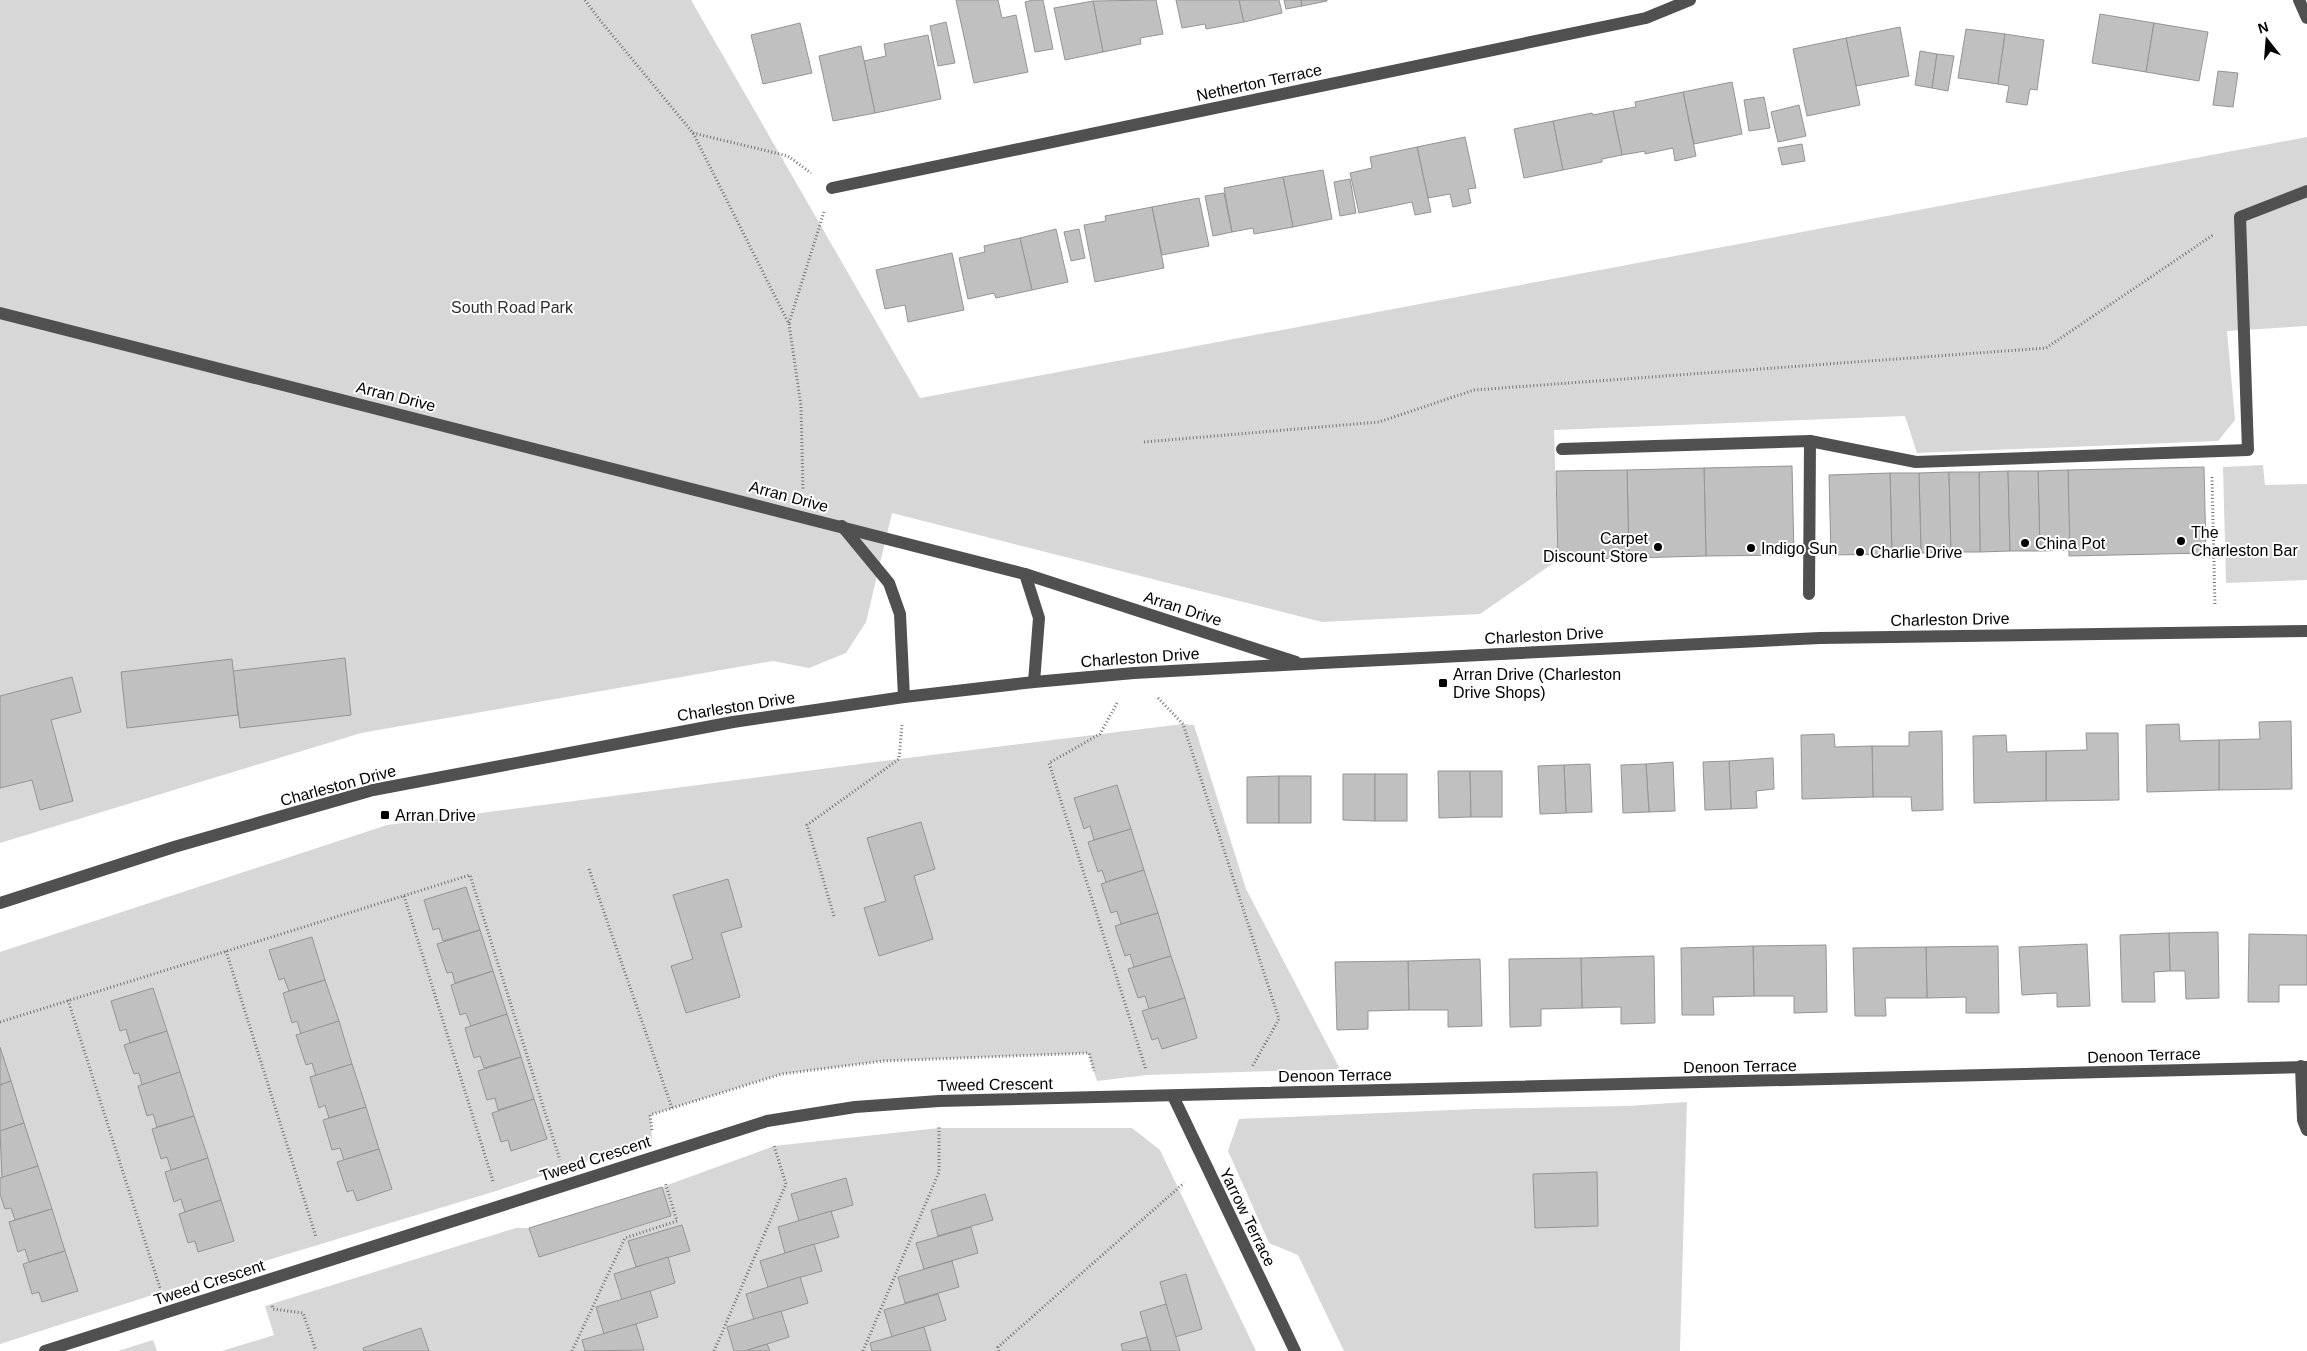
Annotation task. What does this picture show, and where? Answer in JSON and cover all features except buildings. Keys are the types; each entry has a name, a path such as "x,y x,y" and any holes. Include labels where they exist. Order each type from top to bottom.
{"street":[{"name":"Netherton Terrace","path":"832,188 1646,18 1690,0"},
{"path":"2299,0 2307,18"},
{"path":"1562,449 1810,441 1916,462 2248,450 2240,217 2307,191"},
{"name":"Arran Drive","path":"0,313 1025,574 1302,664"},
{"path":"1809,594 1810,441"},
{"name":"Arran Drive","path":"842,526 889,583 900,614 904,697"},
{"path":"1025,574 1039,618 1034,682"},
{"name":"Charleston Drive","path":"0,903 174,846 373,790 733,722 904,697 1134,673 1837,637 2307,631"},
{"path":"2304,1066 2303,1120 2307,1130"},
{"name":"Denoon Terrace","path":"1173,1096 2304,1066"},
{"name":"Tweed Crescent","path":"45,1351 766,1122 854,1107 938,1101 1173,1096"},
{"name":"Yarrow Terrace","path":"1173,1096 1204,1164 1296,1351"}],"path":[{"path":"586,0 599,19 693,132 789,324 801,406 804,494"},
{"path":"693,132 788,156"},
{"path":"789,324 832,188"},
{"path":"1144,442 1379,422 1474,390 2046,348 2240,217"},
{"path":"2211,451 2216,632"},
{"path":"1173,1096 1147,1075 1049,763 1100,734 1134,673 1183,724 1279,1019 1236,1093"},
{"path":"834,916 807,824 899,758 904,697"},
{"path":"589,869 672,1108"},
{"path":"0,1022 470,875 568,1184"},
{"path":"404,896 500,1206"},
{"path":"226,952 325,1263"},
{"path":"68,1000 168,1313"},
{"path":"863,1351 939,1172 938,1101"},
{"path":"714,1351 786,1184 766,1122"},
{"path":"572,1351 625,1238 676,1221 657,1156"},
{"path":"999,1351 998,1347 1204,1164"},
{"path":"264,1282 273,1309 303,1312 316,1351"}],"green space":[{"name":"South Road Park","path":"0,0 691,0 920,398 2307,137 2307,326 2227,331 2235,420 2218,441 1917,453 1905,416 1554,430 1558,560 1480,614 1322,622 892,513 866,622 846,653 809,668 773,661 361,733 0,843"},
{"path":"2263,465 2265,485 2307,484 2307,580 2226,583 2223,467"},
{"path":"1183,724 1194,725 1246,889 1340,1069 1147,1075 1097,1081 1088,1053 883,1061 782,1074 650,1115 652,1139 496,1191 162,1292 0,1344 0,952 387,825"},
{"path":"1687,1102 1680,1351 1344,1351 1298,1255 1269,1243 1228,1151 1239,1119 1475,1109 1627,1106"},
{"path":"939,1128 1132,1128 1160,1150 1256,1351 222,1351 274,1335 265,1306 516,1228 529,1228 539,1257 670,1217 662,1187 774,1146"},
{"path":"153,1340 157,1351 118,1351"}],"place":[{"name":"The Charleston Bar","path":"2181,541"},
{"name":"China Pot","path":"2025,543"},
{"name":"Carpet Discount Store","path":"1658,547"},
{"name":"Indigo Sun","path":"1751,548"},
{"name":"Charlie Drive","path":"1860,552"},
{"name":"Arran Drive (Charleston Drive Shops)","path":"1443,683"},
{"name":"Arran Drive","path":"385,815"}]}
